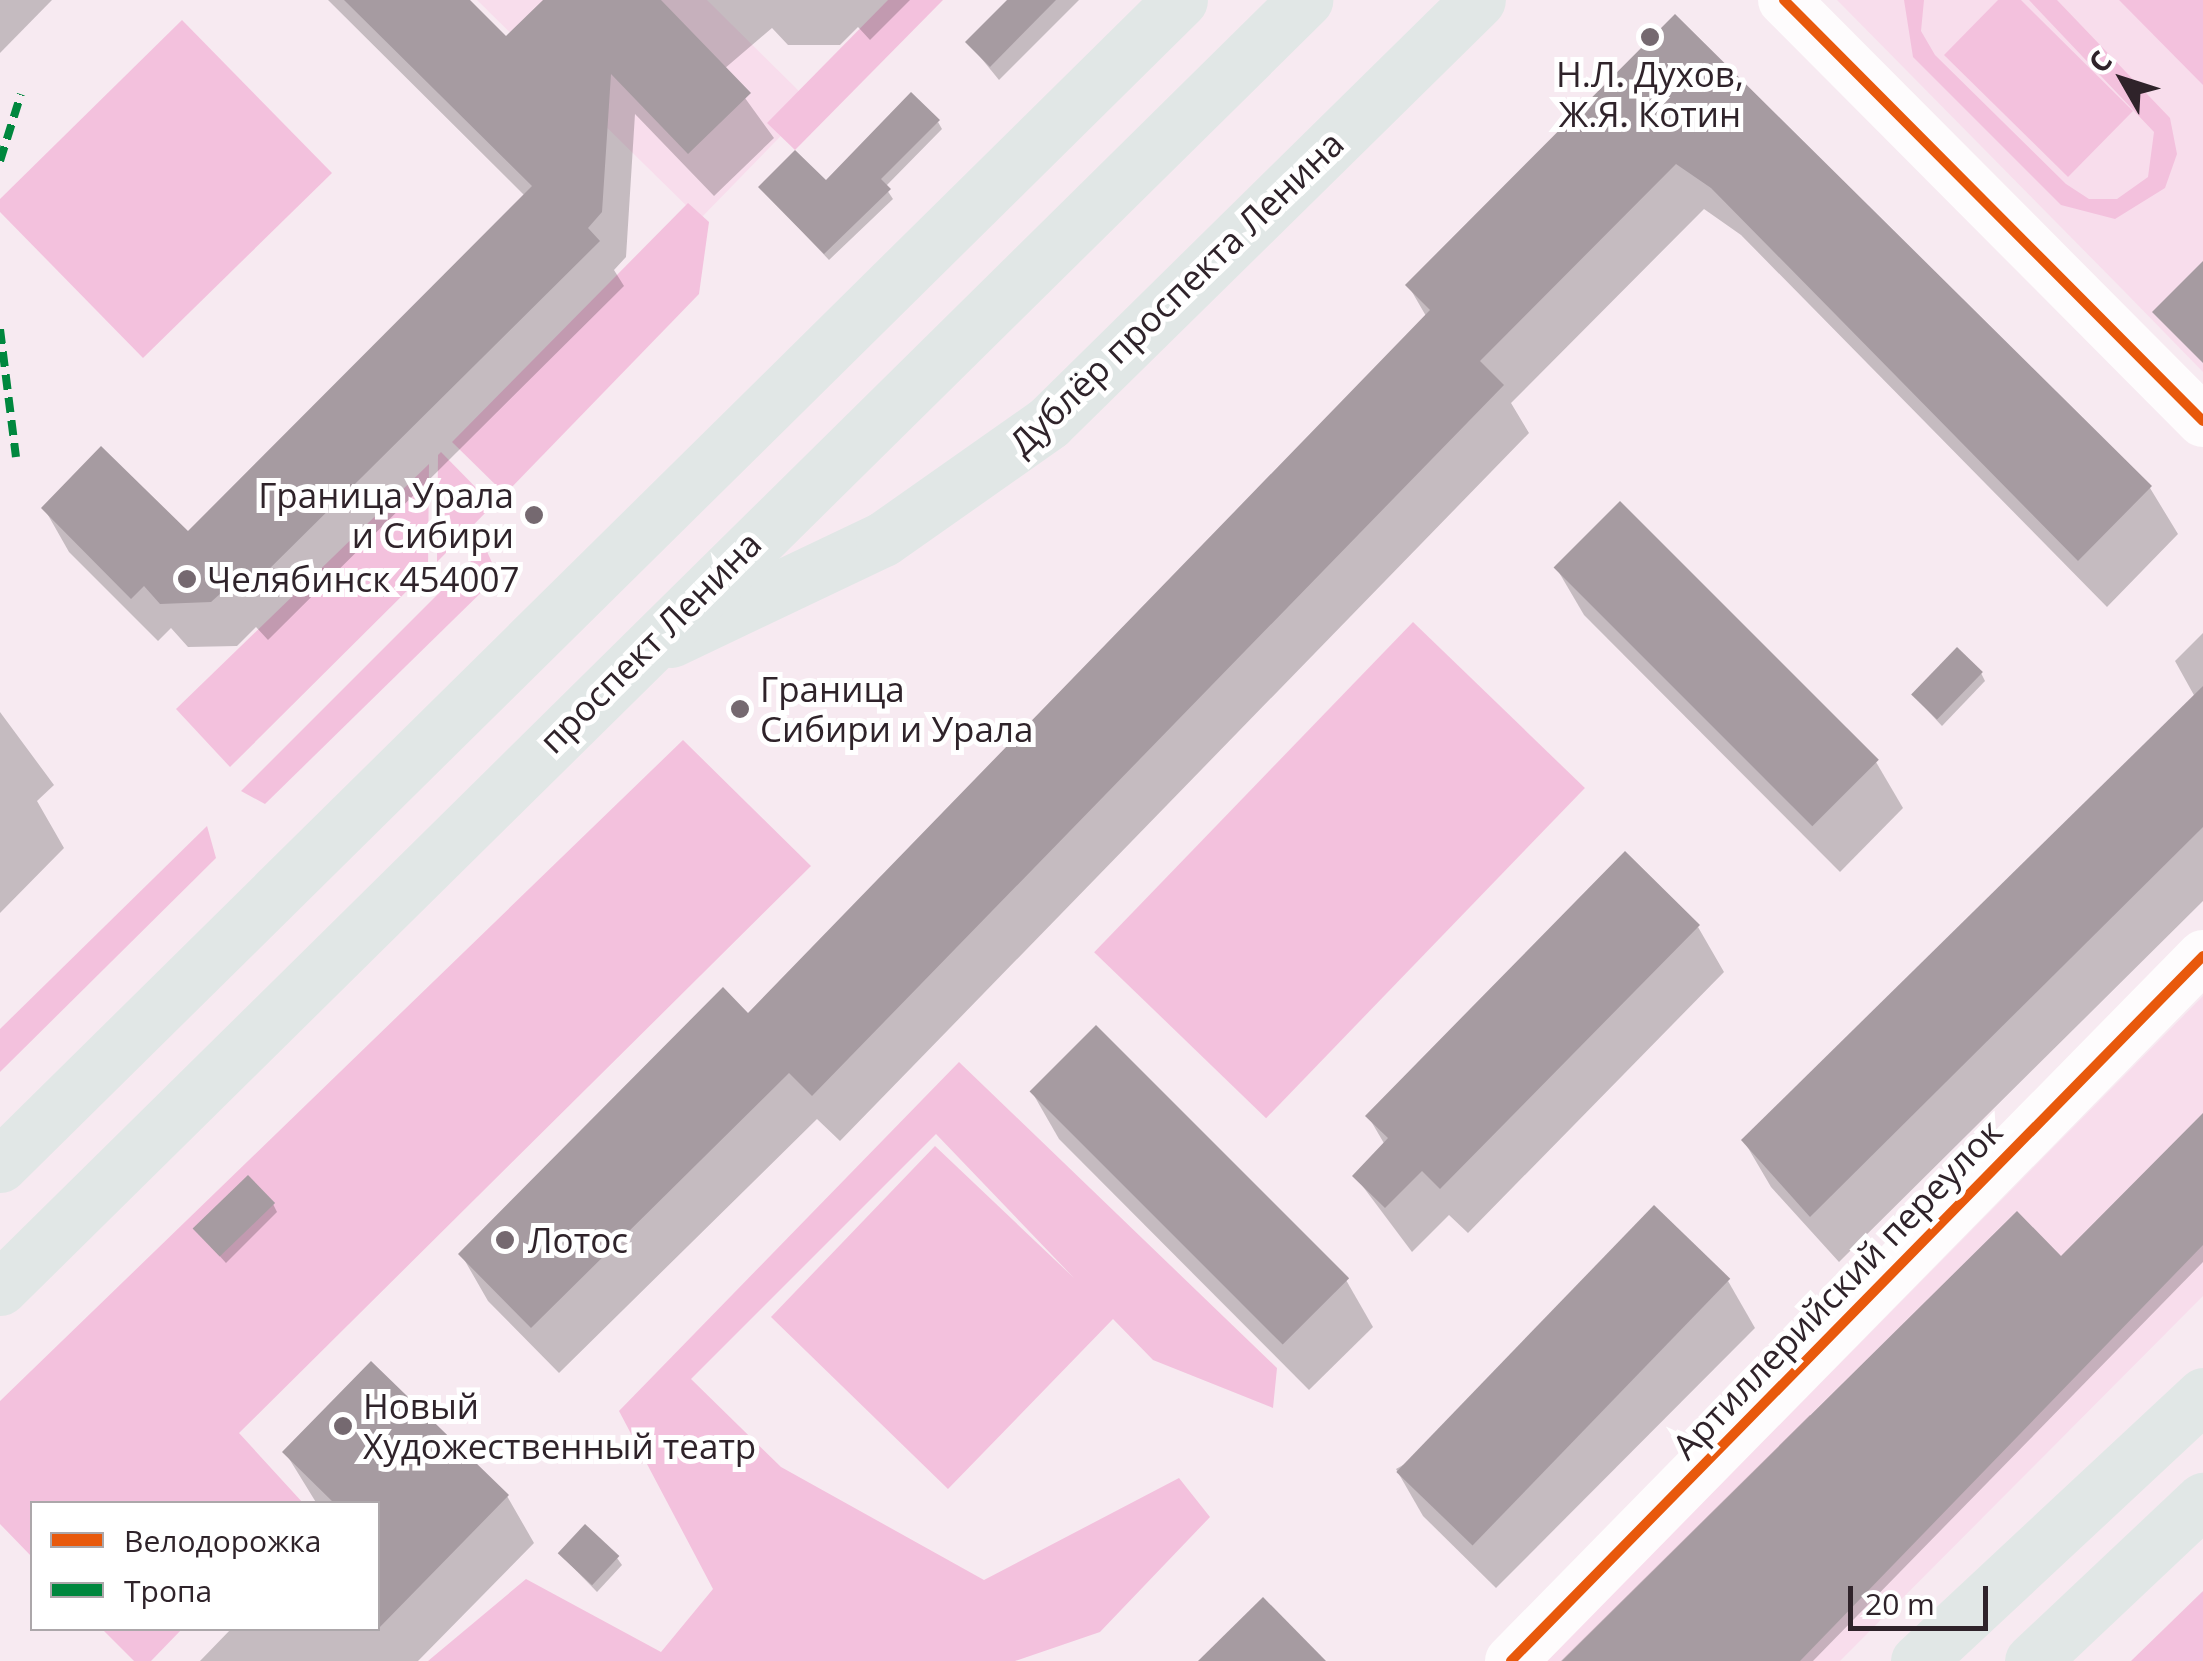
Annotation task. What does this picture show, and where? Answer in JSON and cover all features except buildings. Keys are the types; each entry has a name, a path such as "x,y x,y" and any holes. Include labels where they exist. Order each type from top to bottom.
{"main road":[{"path":"0,1165 1180,0"},
{"name":"проспект Ленина","path":"0,1288 632,658 1305,0"},
{"name":"Дублёр проспекта Ленина","path":"632,658 883,540 979,478 1048,423 1478,0"},
{"path":"1918,1661 2203,1396"},
{"path":"2032,1661 2203,1500"}],"street":[{"path":"1784,0 2203,422"},
{"name":"Артиллерийский переулок","path":"1510,1661 2203,956"}],"shaded area":[{"path":"477,0 707,0 812,104 700,219"},
{"path":"888,0 943,0 795,150 767,123"},
{"path":"1837,0 2203,0 2203,372 2124,291"},
{"path":"1904,0 1924,0 1921,31 1935,55 2066,184 2089,199 2117,199 2148,177 2154,132 2029,0 2057,0 2170,118 2177,154 2165,188 2115,219 2061,205 1913,57"},
{"path":"1998,0 2021,0 2133,111 2068,177 1944,55"},
{"path":"2119,0 2203,0 2203,85"},
{"path":"182,20 332,173 143,358 0,212 0,199"},
{"path":"688,203 709,222 699,294 505,494 452,442"},
{"path":"441,452 493,505 437,562 438,455"},
{"path":"429,464 428,570 230,767 176,709"},
{"path":"485,547 498,576 265,804 241,791"},
{"path":"1413,622 1585,788 1266,1118 1094,952"},
{"path":"683,740 811,866 239,1433 301,1501 30,1501 30,1555 0,1524 0,1401"},
{"path":"207,826 216,858 0,1072 0,1029"},
{"path":"2203,996 2203,1296 1840,1661 1546,1661"},
{"path":"959,1062 1277,1368 1273,1408 1153,1360 1113,1319 948,1489 771,1317 935,1146 1074,1278 936,1134 691,1379 781,1467 984,1580 1179,1478 1210,1517 1100,1632 1015,1661 428,1661 526,1579 661,1652 713,1589 619,1411"},
{"path":"2203,1591 2203,1661 2131,1661"},
{"path":"104,1631 180,1631 151,1661 134,1661"}],"marked path":[{"path":"0,161 21,94"},
{"path":"0,329 16,457"}],"cycle path":[{"path":"1784,0 2203,421"},
{"path":"1511,1661 2203,956"}],"place":[{"name":"Н.Л. Духов, Ж.Я. Котин","path":"1650,37"},
{"name":"Граница Урала и Сибири","path":"534,515"},
{"name":"Челябинск 454007","path":"187,579"},
{"name":"Граница Сибири и Урала","path":"740,709"},
{"name":"Лотос","path":"505,1240"},
{"name":"Новый Художественный театр","path":"343,1426"}]}
